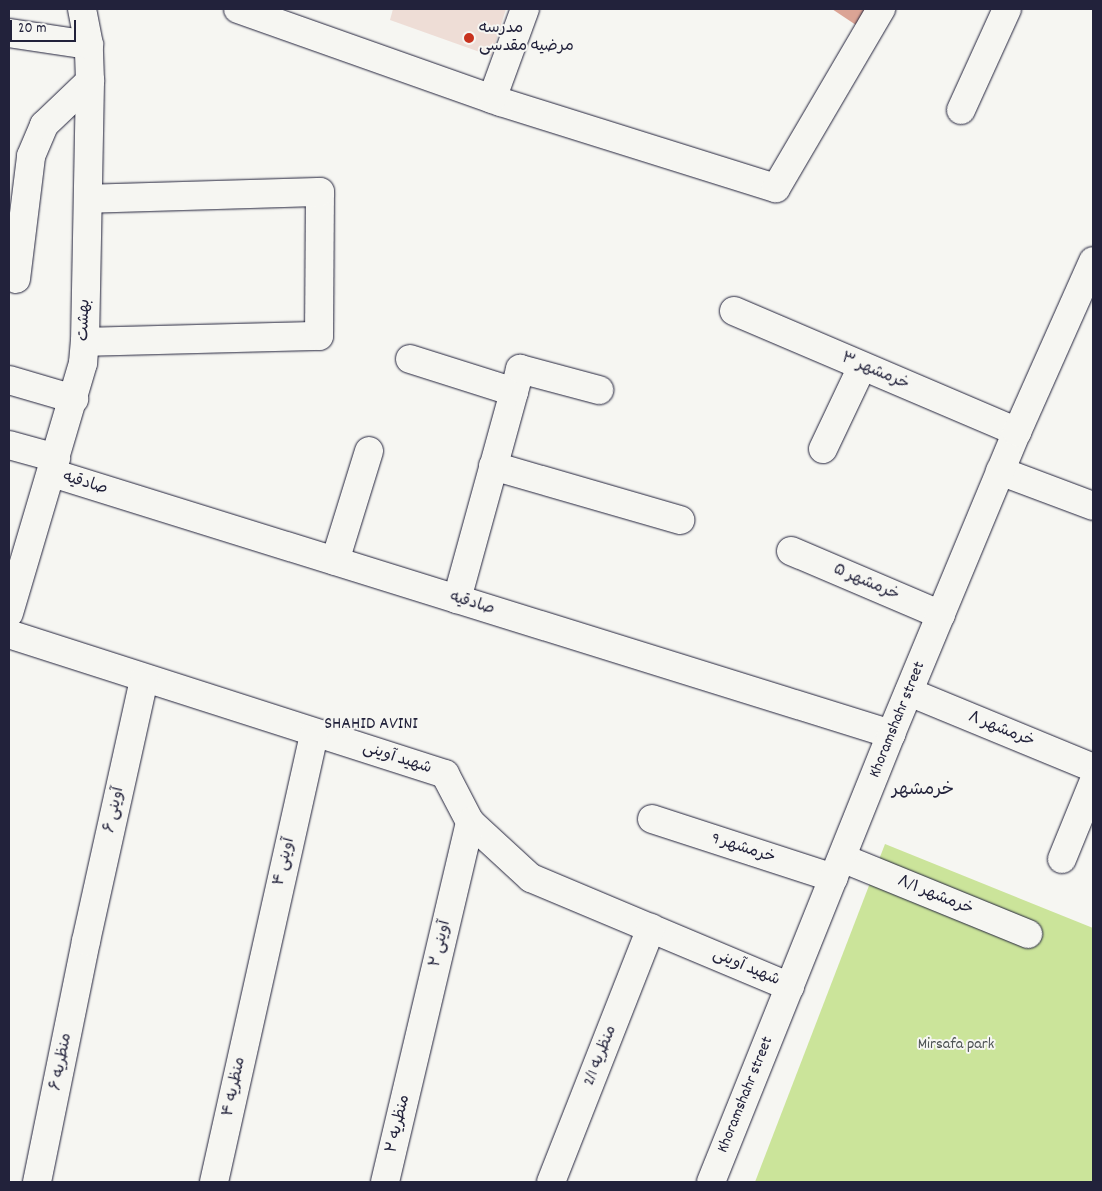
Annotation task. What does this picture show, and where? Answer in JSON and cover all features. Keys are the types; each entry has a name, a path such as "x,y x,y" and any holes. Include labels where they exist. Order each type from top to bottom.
{"street":[{"path":"238,9 492,99 776,188 881,9"},
{"path":"492,99 525,9"},
{"path":"960,110 1007,9"},
{"name":"بهشت","path":"9,613 14,571 54,466 83,363 90,81 89,45 83,12"},
{"path":"9,33 89,45"},
{"path":"16,279 31,156 44,126 90,81"},
{"path":"85,342 319,336 320,192 88,199"},
{"name":"Khoramshahr street","path":"712,1182 891,734 1000,471 1093,261"},
{"name":"خرمشهر ۳","path":"734,311 1017,432"},
{"path":"410,359 514,392"},
{"path":"823,449 862,366"},
{"path":"457,599 520,369 600,390"},
{"path":"9,380 74,398"},
{"name":"صادقیه","path":"9,445 54,466 335,561 891,734"},
{"path":"335,561 369,451"},
{"path":"493,466 680,520"},
{"path":"1000,471 1093,506"},
{"name":"خرمشهر ۵","path":"791,551 941,615"},
{"name":"شهید آوینی","path":"9,634 445,774 470,822 531,878 790,986"},
{"name":"آوینی ۶","path":"86,941 144,678"},
{"name":"خرمشهر ۸","path":"909,692 1093,768"},
{"name":"آوینی ۴","path":"256,992 314,733"},
{"path":"1062,859 1093,783"},
{"name":"خرمشهر 9","path":"652,819 838,868"},
{"name":"آوینی ۲","path":"413,1066 470,822"},
{"name":"خرمشهر ۸/۱","path":"838,868 1028,934"},
{"name":"منظریه 2/1","path":"551,1182 651,928"},
{"name":"منظریه ۶","path":"37,1182 86,941"},
{"name":"منظریه ۴","path":"214,1182 256,992"},
{"name":"منظریه ۲","path":"385,1182 413,1066"}],"shaded area":[{"name":"مدرسه مرضیه مقدسی","path":"393,9 506,9 491,56 390,20"}],"green space":[{"name":"Mirsafa park","path":"885,844 1093,928 1093,1182 755,1182"}],"building":[{"path":"832,9 868,9 859,27"}],"place":[{"name":"مدرسه مرضیه مقدسی","path":"469,38"}],"district":[{"name":"SHAHID AVINI","path":"371,725"},
{"name":"خرمشهر","path":"923,791"}]}
